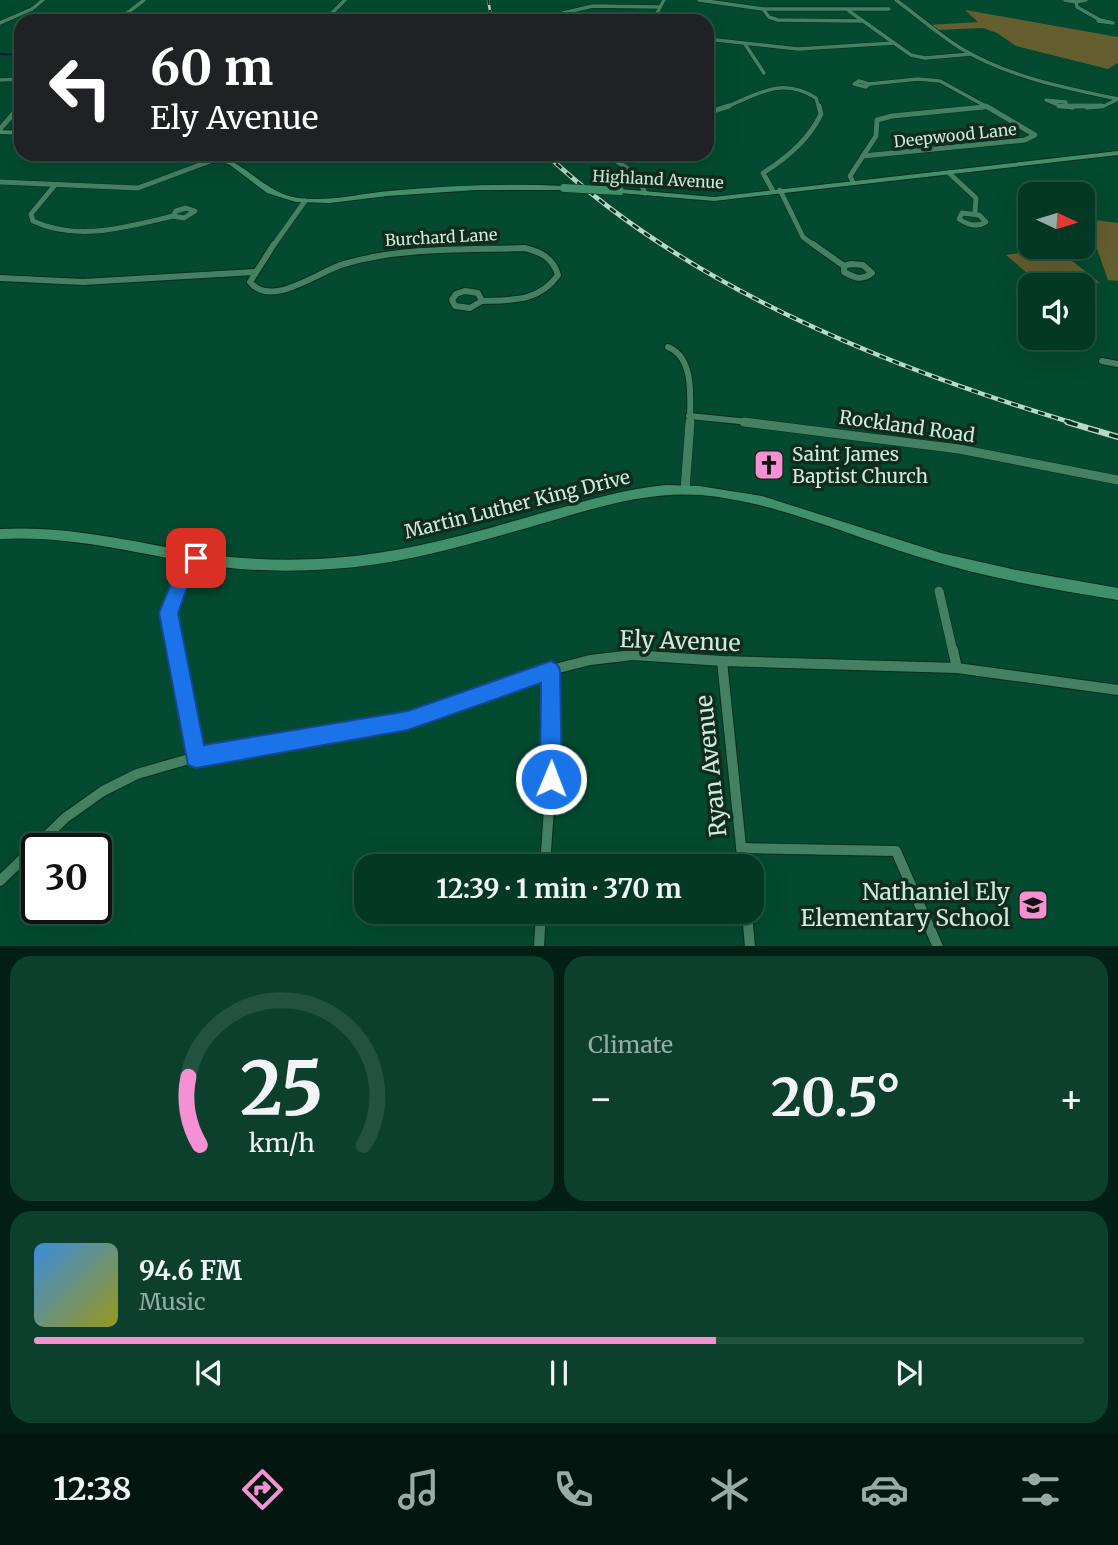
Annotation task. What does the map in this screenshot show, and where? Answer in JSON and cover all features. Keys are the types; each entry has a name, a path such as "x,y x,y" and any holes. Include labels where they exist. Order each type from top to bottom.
{"street":[{"path":"21,14 43,0"},
{"path":"126,14 144,0"},
{"path":"331,14 345,0"},
{"path":"658,14 664,0"},
{"path":"699,0 763,9 890,9"},
{"path":"821,0 822,10"},
{"path":"896,0 920,20 971,54 1055,83 1118,99"},
{"path":"1065,0 1086,0"},
{"path":"1076,2 1081,10 1100,20"},
{"path":"562,14 579,7 659,7"},
{"path":"763,9 769,17 778,20 862,21"},
{"path":"848,10 918,58 971,54"},
{"path":"714,40 798,49 894,43"},
{"path":"745,44 764,73"},
{"name":"Deepwood Lane","path":"863,156 1034,137 1030,130 934,80 869,84"},
{"path":"714,111 733,106 768,89 799,89 816,98 821,114 815,127 788,157 763,173 803,237 844,267"},
{"path":"1066,106 1109,106 1118,99"},
{"path":"853,182 850,176 876,136 877,120 986,106"},
{"path":"0,131 14,114"},
{"name":"Highland Avenue","path":"233,161 265,191 305,201 487,185 620,191 714,199 1118,153"},
{"path":"0,182 138,188 213,161"},
{"path":"616,161 640,177 645,193"},
{"path":"949,173 976,198 975,214"},
{"path":"55,185 31,214 33,222 40,226 80,231 105,230 173,216"},
{"path":"0,278 83,282 254,272 305,201"},
{"name":"Burchard Lane","path":"254,272 250,282 254,287 274,292 288,289 340,265 385,253 525,248 540,252 556,265 558,275 553,284 533,297 482,301"},
{"path":"668,347 682,355 688,374 685,490"},
{"path":"1102,361 1118,364"},
{"name":"Rockland Road","path":"689,416 916,441 1118,480"},
{"name":"Martin Luther King Drive","path":"0,534 29,531 73,535 196,558 252,564 303,565 357,561 443,546 609,499 646,491 685,490 721,492 763,501 912,550 984,570 1118,594"},
{"path":"196,558 179,586 168,613 196,757"},
{"path":"939,591 957,668"},
{"name":"Ely Avenue","path":"0,881 65,818 103,791 137,774 196,757 408,720 551,670 590,660 633,655 722,661 957,668 1118,690"},
{"name":"Ryan Avenue","path":"722,661 742,854"},
{"path":"546,854 551,779 551,670"},
{"path":"741,848 895,851 938,946"},
{"path":"539,946 540,924"},
{"path":"748,924 750,946"}],"shaded area":[{"path":"965,10 1118,37 1118,63 1108,69 1016,46 997,33 983,28 936,30 928,25 978,22"},
{"path":"1096,220 1118,223 1118,281 1108,280 1097,249"},
{"path":"1018,253 1018,259 1070,259 1087,273 1027,273 1006,255"}],"waterway":[{"path":"0,54 14,55"}],"railway":[{"path":"488,0 491,14"},
{"path":"554,161 601,201 662,244 726,283 793,318 933,376 1073,423"},
{"path":"1067,422 1118,437"}],"place":[{"name":"Saint James Baptist Church","path":"769,465"},
{"name":"Nathaniel Ely Elementary School","path":"1033,905"}],"route":[{"path":"196,558 179,586 168,613 196,757 408,720 551,670 551,779"}]}
